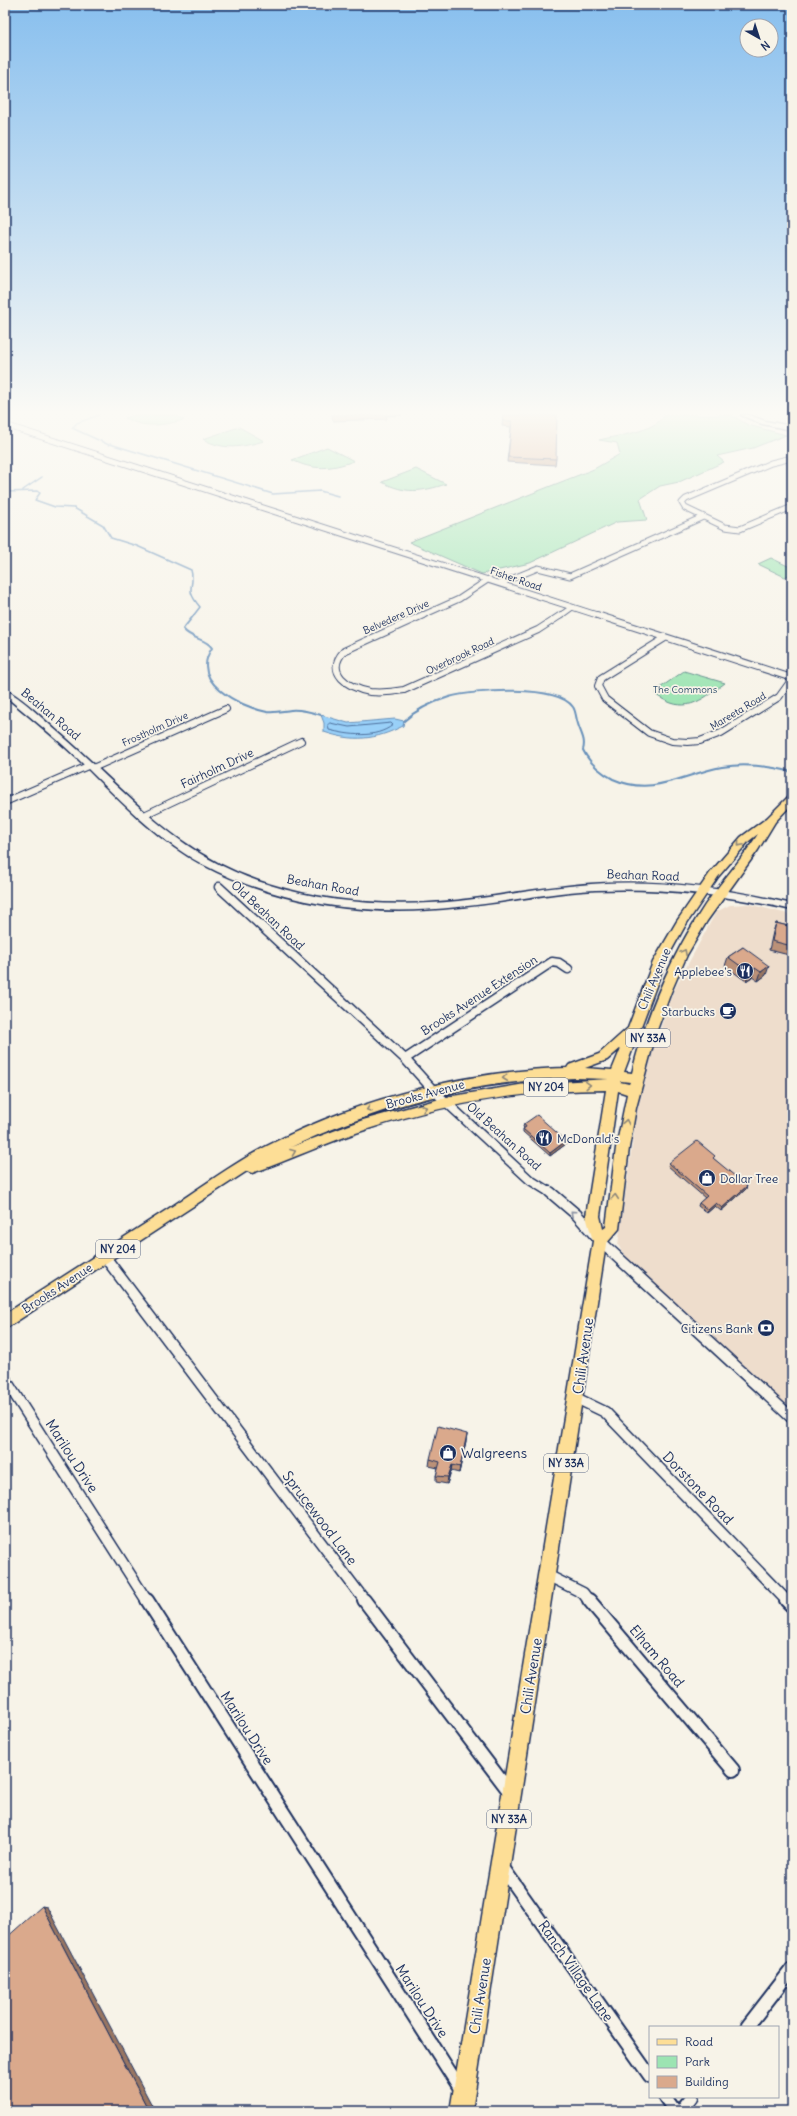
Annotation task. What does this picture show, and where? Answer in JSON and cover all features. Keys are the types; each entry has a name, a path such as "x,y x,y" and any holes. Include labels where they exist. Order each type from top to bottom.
{"main road":[{"name":"Chili Avenue","path":"462,2102 600,1241 593,1216 615,1080 659,962 703,890 745,838 771,820 792,798"},
{"name":"Chili Avenue","path":"600,1241 612,1229 617,1175 634,1084 666,986 685,948 718,893 758,845 771,820"},
{"name":"NY 204","path":"558,1072 585,1065 603,1057 633,1030"},
{"name":"Brooks Avenue","path":"5,1322 230,1176 252,1160 293,1139 356,1113 433,1090 479,1080 558,1072 598,1072 615,1080 634,1084"},
{"name":"Brooks Avenue","path":"230,1176 363,1125 447,1102 525,1089 594,1084 615,1080"}],"street":[{"name":"Fisher Road","path":"284,514 490,579 571,608 792,679"},
{"path":"696,514 730,528 740,529 778,514"},
{"path":"501,583 538,568 544,568 559,575 570,576 703,517"},
{"name":"Belvedere Drive","path":"349,684 340,676 337,670 336,663 344,651 459,599 490,579"},
{"name":"Overbrook Road","path":"349,684 363,690 377,692 391,692 414,687 538,630 551,623 571,608"},
{"name":"Mareeta Road","path":"665,638 601,678 598,686 605,699 642,729 658,738 688,742 711,738 779,697 792,679"},
{"name":"Beahan Road","path":"5,692 61,738 142,816 189,853 225,872 254,884 290,894 328,901 407,907 458,904 565,888 596,886 703,890 792,907"},
{"name":"Frostholm Drive","path":"5,802 226,709"},
{"name":"Fairholm Drive","path":"142,816 301,741"},
{"name":"Old Beahan Road","path":"219,886 405,1059 433,1090 530,1180 541,1184 585,1224 600,1241 792,1418"},
{"name":"Brooks Avenue Extension","path":"405,1059 552,962 559,963 568,969"},
{"name":"Sprucewood Lane","path":"105,1257 512,1795"},
{"name":"Marilou Drive","path":"5,1379 462,2102"},
{"name":"Dorstone Road","path":"576,1398 605,1412 792,1606"},
{"name":"Elham Road","path":"547,1575 583,1593 733,1770"},
{"name":"Ranch Village Lane","path":"501,1866 649,2075"},
{"path":"748,2026 792,1969"},
{"path":"666,2098 675,2111"},
{"path":"681,2111 691,2098"}],"shaded area":[{"path":"748,904 792,915 792,1412 626,1258 618,1245 637,1111 654,1047 673,992 716,912 730,905"}],"green space":[{"path":"481,514 645,514 647,520 617,522 530,563 482,574 409,542"},
{"path":"771,558 792,568 792,573 785,577 758,564"},
{"name":"The Commons","path":"684,671 725,683 707,696 692,704 675,704 656,695 657,690"}],"water":[{"path":"321,715 348,723 395,719 404,721 403,726 393,731 374,737 355,738 324,732 324,723"}],"building":[{"path":"776,923 792,927 792,946 772,941"},
{"path":"743,947 769,966 761,972 755,968 749,972 728,957"},
{"name":"McDonald's","path":"537,1115 566,1141 550,1153 523,1129 526,1127 524,1124"},
{"name":"Dollar Tree","path":"697,1141 715,1156 713,1158 747,1186 722,1208 716,1203 708,1210 699,1203 707,1196 669,1163"},
{"name":"Walgreens","path":"438,1426 467,1434 460,1467 452,1465 448,1477 436,1476 440,1462 430,1459"},
{"path":"42,1906 149,2111 5,2111 5,1939"}],"waterway":[{"path":"84,514 103,525 111,538 137,546 191,570 191,591 200,607 193,616"},
{"path":"194,615 183,629 190,635 206,642 212,648 207,660 207,672 212,682 220,690 243,704 267,712 298,710 321,715"},
{"path":"404,721 425,706 461,694 495,691 533,692 550,695 564,700 573,707 584,740 583,750 589,759 596,767 608,776 628,784 641,786 655,785 708,770 740,765 775,768 792,772"}],"place":[{"name":"Applebee's","path":"745,971"},
{"name":"Starbucks","path":"728,1011"},
{"name":"McDonald's","path":"544,1138"},
{"name":"Dollar Tree","path":"707,1178"},
{"name":"Citizens Bank","path":"766,1328"},
{"name":"Walgreens","path":"448,1453"}]}
